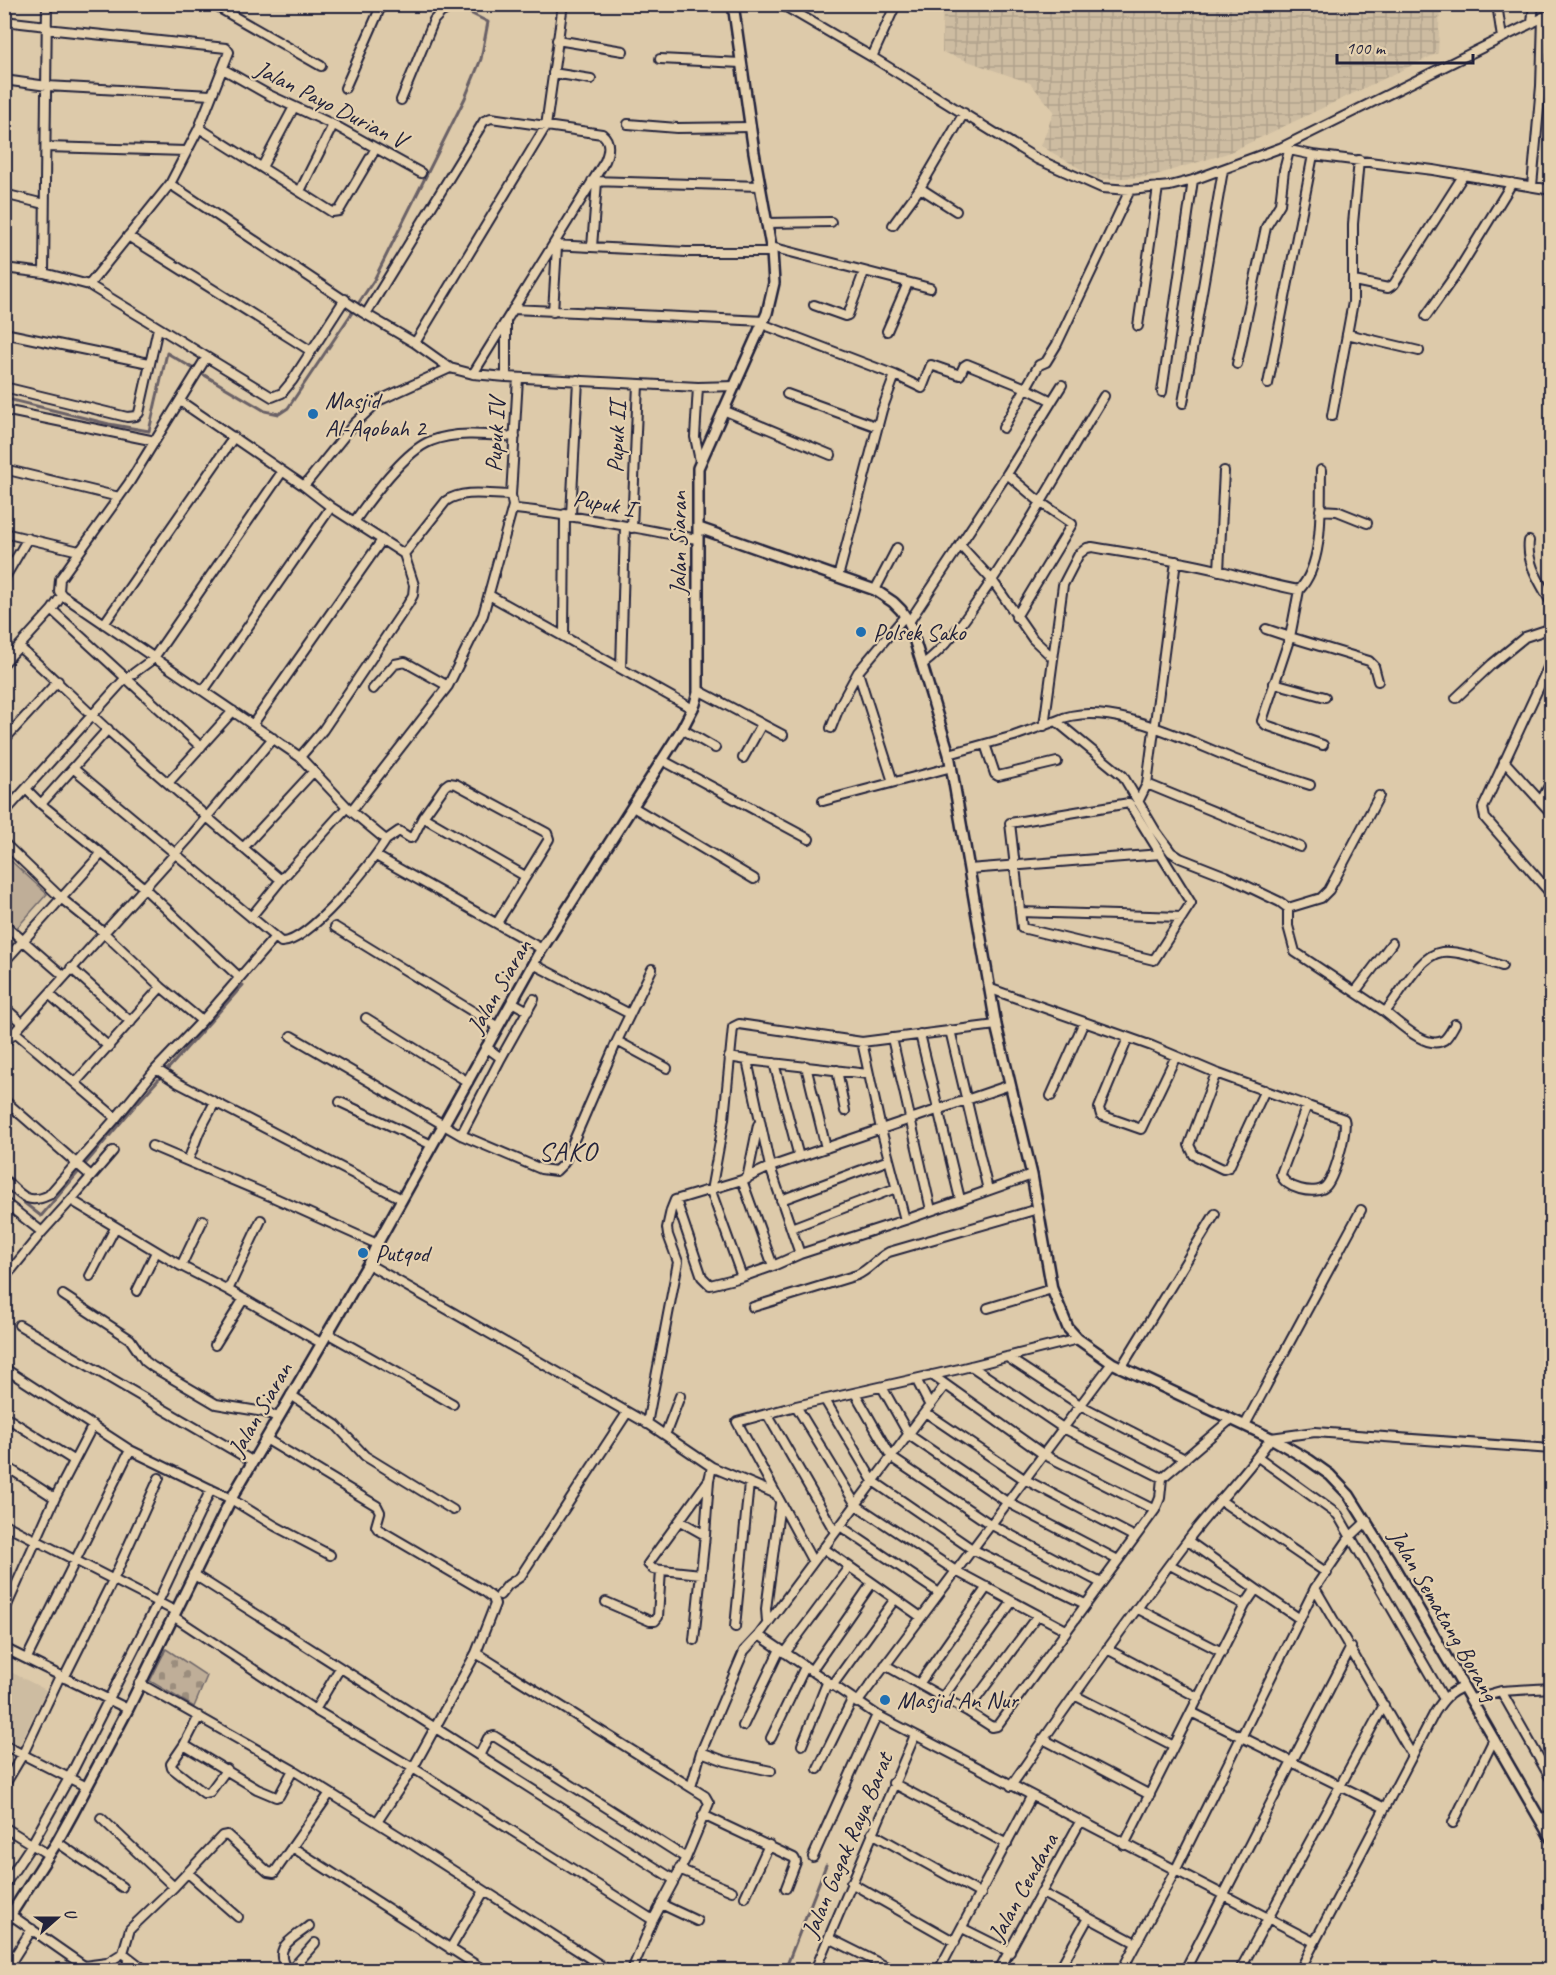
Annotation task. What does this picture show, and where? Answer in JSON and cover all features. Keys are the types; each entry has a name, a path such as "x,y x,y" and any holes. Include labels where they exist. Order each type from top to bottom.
{"street":[{"path":"44,273 47,4"},
{"path":"212,4 321,66"},
{"path":"345,88 382,4"},
{"path":"426,4 446,8"},
{"path":"415,343 546,126 563,4"},
{"name":"Jalan Siaran","path":"4,1924 57,1842 128,1709 231,1499 368,1264 533,964 693,709 698,690 697,482 700,461 763,322 773,291 772,250 760,186 733,4"},
{"path":"781,4 1037,159 1102,188 1130,190 1193,180 1280,148 1551,13"},
{"path":"872,57 896,4"},
{"path":"1497,4 1502,38"},
{"path":"1532,23 1534,4"},
{"path":"401,100 434,20 446,8"},
{"path":"1532,186 1541,86 1543,17"},
{"path":"4,21 226,48 229,52 199,128 170,184 89,285"},
{"path":"557,40 623,51"},
{"path":"660,59 741,63"},
{"name":"Jalan Payo Durian V","path":"223,69 421,173"},
{"path":"553,73 591,79"},
{"path":"4,80 47,86 211,95"},
{"path":"1541,86 1551,87"},
{"path":"262,167 294,107"},
{"path":"893,225 920,188 964,113"},
{"path":"364,313 484,121 491,118 596,133 606,137 609,152 594,181 473,374"},
{"path":"628,124 677,128 751,127"},
{"path":"300,192 333,125"},
{"path":"199,128 332,212 339,211 376,148"},
{"path":"46,147 186,151"},
{"path":"1280,148 1313,155 1433,170 1551,190"},
{"path":"1237,364 1266,227 1280,204 1289,151"},
{"path":"1268,384 1313,155"},
{"path":"1332,416 1353,302 1353,224 1359,160"},
{"path":"1183,403 1223,170"},
{"path":"1354,281 1388,288 1394,284 1463,176"},
{"path":"1162,392 1193,180"},
{"path":"594,181 760,186"},
{"path":"592,247 594,181"},
{"path":"1426,316 1458,271 1512,183"},
{"path":"170,184 450,368 473,374 518,378 698,387 735,386"},
{"path":"1138,326 1158,187"},
{"path":"920,188 956,211"},
{"path":"1003,428 1039,365 1046,362 1057,344 1130,190"},
{"path":"4,194 44,204"},
{"path":"766,223 831,222"},
{"path":"128,236 311,351"},
{"path":"555,245 686,252 772,250 930,288"},
{"path":"553,312 555,245"},
{"path":"4,268 44,273 89,285 158,328 204,361 272,397 282,393 292,381 347,300"},
{"path":"814,305 845,316 848,315 864,272"},
{"path":"886,331 908,284"},
{"path":"513,309 763,322 922,388 931,365 960,375 967,364 1052,401"},
{"path":"506,320 506,377"},
{"path":"4,387 132,417 139,413 158,328"},
{"path":"4,333 149,363"},
{"path":"1347,333 1419,351"},
{"path":"204,361 119,497 60,579 59,591 153,659 204,690 300,757 349,809 386,840"},
{"path":"304,486 354,424 380,400 450,368"},
{"path":"838,577 878,427 895,375"},
{"name":"Pupuk IV","path":"511,495 518,378"},
{"path":"564,636 568,515 578,380"},
{"name":"Pupuk II","path":"621,668 638,384"},
{"path":"831,728 840,705 858,672 907,619 960,546 1062,385"},
{"path":"698,387 695,436 700,461"},
{"path":"788,394 878,427"},
{"path":"922,665 948,643 992,580 1104,396"},
{"path":"180,401 331,507 404,554 414,585 413,595 323,730 300,757"},
{"path":"4,410 155,441"},
{"path":"723,410 831,455"},
{"path":"354,522 375,492 421,446 432,440 453,436 515,437"},
{"path":"104,624 234,437"},
{"path":"4,469 119,497"},
{"path":"1321,470 1320,525 1311,574 1299,590 1290,637 1262,718 1263,723 1323,745"},
{"path":"1219,571 1224,471"},
{"path":"5,810 27,790 127,678 153,659 282,472"},
{"path":"1007,474 1072,524 1016,617"},
{"path":"251,917 281,880 349,809 448,686 483,615 513,506 511,495 464,494 453,497 446,501 404,554"},
{"name":"Pupuk I","path":"513,506 516,509 568,515 628,528 698,539"},
{"path":"204,690 331,507"},
{"path":"1320,510 1337,511 1367,523"},
{"path":"699,528 875,590 893,602 907,619"},
{"path":"4,533 79,550"},
{"path":"4,579 28,538"},
{"path":"253,724 382,540"},
{"path":"1529,542 1528,552 1531,564 1551,604"},
{"path":"960,546 992,580 1033,639 1052,657"},
{"path":"1044,726 1063,585 1083,550 1092,547 1176,561 1299,590"},
{"path":"875,590 897,548"},
{"path":"1138,802 1148,784 1176,561"},
{"path":"4,663 52,610 62,595"},
{"path":"489,595 693,709"},
{"path":"52,610 201,747"},
{"name":"Jalan Sematang Borang","path":"907,619 952,767 996,1025 1032,1175 1052,1289 1061,1315 1068,1328 1078,1339 1112,1363 1271,1438 1309,1460 1349,1495 1367,1521 1463,1687 1474,1698 1494,1738 1546,1816 1551,1840"},
{"path":"1456,699 1518,642 1525,637 1551,628"},
{"path":"1266,629 1369,661 1374,666 1378,681"},
{"path":"19,646 168,783 281,880"},
{"path":"1551,659 1484,804 1483,812 1485,818 1551,895"},
{"path":"374,689 395,664 405,662 448,686"},
{"path":"858,672 893,782"},
{"path":"4,740 58,681"},
{"path":"1274,683 1325,697"},
{"path":"698,690 783,735"},
{"path":"168,783 233,711"},
{"path":"949,754 1080,713 1142,721 1239,761 1310,785"},
{"path":"1056,721 1123,776 1166,846 1180,858 1226,876 1288,908"},
{"path":"743,758 762,724"},
{"path":"42,804 108,729"},
{"path":"682,729 715,748"},
{"path":"4,1044 175,854 273,738"},
{"path":"985,744 995,774 998,776 1057,762"},
{"path":"662,760 809,839"},
{"path":"1504,761 1551,814"},
{"path":"823,801 952,767"},
{"path":"74,770 274,938 287,943 296,939 322,917 376,856 386,840 399,831 410,838 413,837 423,817 445,786 449,783 456,784 547,833 549,839 497,923"},
{"path":"243,848 313,772"},
{"path":"1541,801 1551,780"},
{"path":"1148,784 1300,847"},
{"path":"27,790 143,887 238,977"},
{"path":"1288,908 1321,898 1329,890 1379,796"},
{"path":"1129,803 1161,854 1191,903 1154,960 1022,928 1010,823 1129,803"},
{"path":"633,807 754,879"},
{"path":"423,817 525,876"},
{"path":"4,843 62,898 202,1021"},
{"path":"4,962 101,854"},
{"path":"969,870 1161,854"},
{"path":"376,856 542,949"},
{"path":"1288,908 1288,927 1295,952 1385,1012 1419,1038 1437,1043 1447,1038 1455,1024"},
{"path":"1020,912 1182,917"},
{"path":"4,924 64,976"},
{"path":"335,927 498,1027"},
{"path":"4,1179 28,1199 35,1201 49,1195 78,1165 116,1118 162,1073 238,977 274,938"},
{"path":"1355,992 1392,943"},
{"path":"1385,1012 1423,962 1440,952 1478,958 1502,966"},
{"path":"533,964 630,1014"},
{"path":"71,968 131,1022"},
{"path":"291,1036 461,1135 542,1169 556,1171 564,1163 617,1041 652,969"},
{"path":"75,1083 161,987"},
{"path":"991,989 1128,1038 1216,1073 1307,1105 1345,1121 1345,1133 1329,1181 1324,1188 1317,1190 1301,1189 1283,1181 1281,1174 1307,1105"},
{"path":"50,994 109,1047"},
{"path":"461,1135 534,999"},
{"path":"512,1002 528,1011"},
{"path":"4,1007 22,1023"},
{"path":"366,1018 468,1082"},
{"path":"1051,1096 1084,1022"},
{"path":"742,1277 711,1191 724,1119 733,1027 739,1023 862,1042 996,1025"},
{"path":"950,1030 988,1190"},
{"path":"15,1032 116,1118"},
{"path":"920,1034 960,1199"},
{"path":"892,1038 931,1210"},
{"path":"1128,1038 1099,1112 1101,1115 1141,1129 1176,1056"},
{"path":"617,1041 667,1068"},
{"path":"862,1042 881,1130 905,1220"},
{"path":"486,1047 501,1058"},
{"path":"729,1057 868,1074"},
{"path":"747,1060 770,1167 800,1254"},
{"path":"774,1063 799,1157"},
{"path":"806,1066 826,1148"},
{"path":"837,1071 845,1111"},
{"path":"162,1073 402,1199"},
{"path":"1216,1073 1189,1145 1194,1155 1223,1169 1229,1167 1264,1090"},
{"path":"675,1200 744,1180 770,1167 1010,1085"},
{"path":"4,1100 89,1174"},
{"path":"188,1161 199,1132 215,1102"},
{"path":"340,1102 432,1145"},
{"path":"759,1121 744,1180 773,1266"},
{"path":"152,1146 377,1244"},
{"path":"4,1272 12,1269 89,1174 113,1151"},
{"path":"781,1200 889,1160"},
{"path":"675,1200 705,1281 710,1286 742,1277 800,1254 1032,1175"},
{"path":"791,1228 896,1188"},
{"path":"70,1200 156,1252 228,1290 321,1344"},
{"path":"646,1424 678,1262 667,1228 675,1200"},
{"path":"4,1202 42,1232"},
{"path":"753,1306 864,1272 889,1252 1038,1209"},
{"path":"1245,1425 1361,1210"},
{"path":"1121,1368 1215,1214"},
{"path":"181,1266 203,1220"},
{"path":"228,1290 261,1220"},
{"path":"90,1276 115,1228"},
{"path":"137,1291 156,1252"},
{"path":"368,1264 646,1424 712,1467 774,1493"},
{"path":"988,1308 1052,1289"},
{"path":"63,1295 130,1339 145,1361 153,1367 216,1404 264,1412 278,1417"},
{"path":"215,1345 243,1300"},
{"path":"19,1324 252,1461"},
{"path":"327,1333 453,1404"},
{"path":"813,1562 737,1422 1078,1339"},
{"path":"1007,1357 1080,1404 1185,1459"},
{"path":"818,1769 854,1701 885,1665 1112,1363"},
{"path":"971,1366 1063,1428 1162,1479"},
{"path":"4,1368 130,1450 231,1499 275,1526 330,1555"},
{"path":"932,1376 1043,1454 1155,1510"},
{"path":"916,1379 928,1409 1024,1479 1136,1537"},
{"path":"691,1787 701,1752 744,1652 945,1385"},
{"path":"882,1387 909,1435 1007,1502 1118,1560"},
{"path":"855,1393 892,1458 990,1524 1101,1583"},
{"path":"291,1395 336,1425 365,1456 453,1510"},
{"path":"665,1436 680,1396"},
{"path":"825,1400 873,1481 972,1549 1085,1604"},
{"path":"796,1406 856,1505 956,1571 1066,1630"},
{"path":"500,1595 508,1585 520,1577 627,1413"},
{"path":"767,1414 838,1529 939,1593"},
{"path":"4,1416 73,1460"},
{"path":"885,1665 967,1710 992,1728 997,1726 1155,1510 1160,1498 1162,1479 1230,1420"},
{"path":"4,1612 73,1460 93,1425"},
{"path":"1011,1786 1107,1649 1188,1541 1271,1438 1315,1432 1551,1449"},
{"path":"266,1439 377,1506 380,1512 376,1526 378,1529 493,1598 495,1604 476,1653 413,1768 377,1822"},
{"path":"27,1658 130,1450"},
{"path":"1258,1457 1338,1515 1444,1699"},
{"path":"4,1465 55,1498"},
{"path":"694,1640 712,1467"},
{"path":"4,1786 23,1754 113,1580 159,1479"},
{"path":"701,1574 653,1569 648,1564 709,1480"},
{"path":"735,1627 749,1483"},
{"path":"4,1886 32,1844 69,1778 158,1602 211,1489"},
{"path":"1220,1500 1327,1572"},
{"path":"767,1623 766,1609 780,1502"},
{"path":"680,1521 705,1535"},
{"path":"1122,1971 1175,1871 1316,1588 1350,1537 1367,1521"},
{"path":"4,1524 158,1602 315,1710 413,1768 653,1920"},
{"path":"1188,1541 1300,1619"},
{"path":"823,1548 921,1617"},
{"path":"1170,1566 1245,1605"},
{"path":"743,1726 783,1651 849,1567"},
{"path":"606,1602 650,1621 656,1621 661,1570"},
{"path":"193,1574 673,1879"},
{"path":"771,1738 808,1669 872,1583"},
{"path":"919,1684 987,1587"},
{"path":"1125,1845 1221,1652 1256,1588"},
{"path":"1316,1588 1412,1755"},
{"path":"802,1745 830,1684 895,1599"},
{"path":"943,1697 1012,1602"},
{"path":"1138,1609 1221,1652"},
{"path":"967,1710 1038,1615"},
{"path":"759,1635 877,1715 1314,1942"},
{"path":"1185,1971 1351,1647"},
{"path":"4,1648 128,1709"},
{"path":"1107,1649 1198,1698"},
{"path":"476,1653 691,1787 708,1800 709,1803 686,1858 653,1920 632,1971"},
{"path":"315,1710 340,1668"},
{"path":"139,1683 293,1770 608,1971"},
{"path":"1300,1971 1412,1755 1444,1699 1454,1690 1463,1687"},
{"path":"1474,1698 1501,1691 1551,1688"},
{"path":"1501,1691 1551,1780"},
{"path":"1074,1695 1174,1746"},
{"path":"1240,1971 1384,1705"},
{"path":"1191,1712 1385,1808"},
{"path":"813,1857 877,1715"},
{"path":"199,1716 171,1764 171,1768 204,1793 210,1792 227,1769"},
{"name":"Jalan Gagak Raya Barat","path":"815,1971 915,1735"},
{"path":"479,1756 488,1738 494,1736 686,1858"},
{"path":"1452,1823 1494,1738"},
{"path":"1043,1739 1150,1795"},
{"path":"4,1744 87,1787"},
{"path":"184,1745 257,1789 276,1797 279,1796 293,1770"},
{"path":"701,1752 725,1761 771,1771"},
{"path":"893,1783 1007,1844"},
{"path":"10,1915 83,1968 107,1963 123,1953 130,1929 224,1835 227,1835 271,1873 274,1873 330,1793"},
{"path":"939,1971 1031,1797"},
{"path":"703,1815 795,1859 796,1862 786,1888"},
{"path":"101,1818 174,1887"},
{"name":"Jalan Cendana","path":"999,1971 1080,1822"},
{"path":"4,1827 49,1855"},
{"path":"872,1833 981,1894"},
{"path":"57,1842 122,1887"},
{"path":"746,1897 769,1845"},
{"path":"292,1847 484,1971"},
{"path":"679,1869 732,1891"},
{"path":"188,1873 238,1917"},
{"path":"851,1883 955,1942"},
{"path":"450,1949 484,1891"},
{"path":"1042,1893 1136,1944"},
{"path":"661,1904 697,1921"},
{"path":"1059,1971 1088,1918"},
{"path":"309,1926 282,1949 280,1958 289,1971 315,1943"},
{"path":"962,1928 1010,1952"},
{"path":"6,1971 32,1929"},
{"path":"829,1938 893,1971"},
{"path":"123,1953 145,1971"},
{"path":"123,1971 130,1960"}],"shaded area":[{"path":"943,5 1440,5 1438,53 1228,153 1149,177 1098,179 1041,146 1054,111 1030,83 942,52"},
{"path":"5,1669 46,1690 18,1748 5,1769"}],"green space":[{"path":"10,860 47,894 15,930 5,920 5,867"},
{"path":"166,1649 207,1676 194,1707 150,1681"}],"waterway":[{"path":"4,398 109,424 149,431 167,353 265,411 279,414 288,408 374,280 465,98 481,59 488,22 468,12"},
{"path":"4,1187 41,1216 133,1108 243,985"},
{"path":"785,1970 826,1865"}],"place":[{"name":"Masjid Al-Aqobah 2","path":"313,414"},
{"name":"Polsek Sako","path":"861,632"},
{"name":"Putqod","path":"363,1253"},
{"name":"Masjid An Nur","path":"885,1700"}],"district":[{"name":"SAKO","path":"568,1151"}]}
